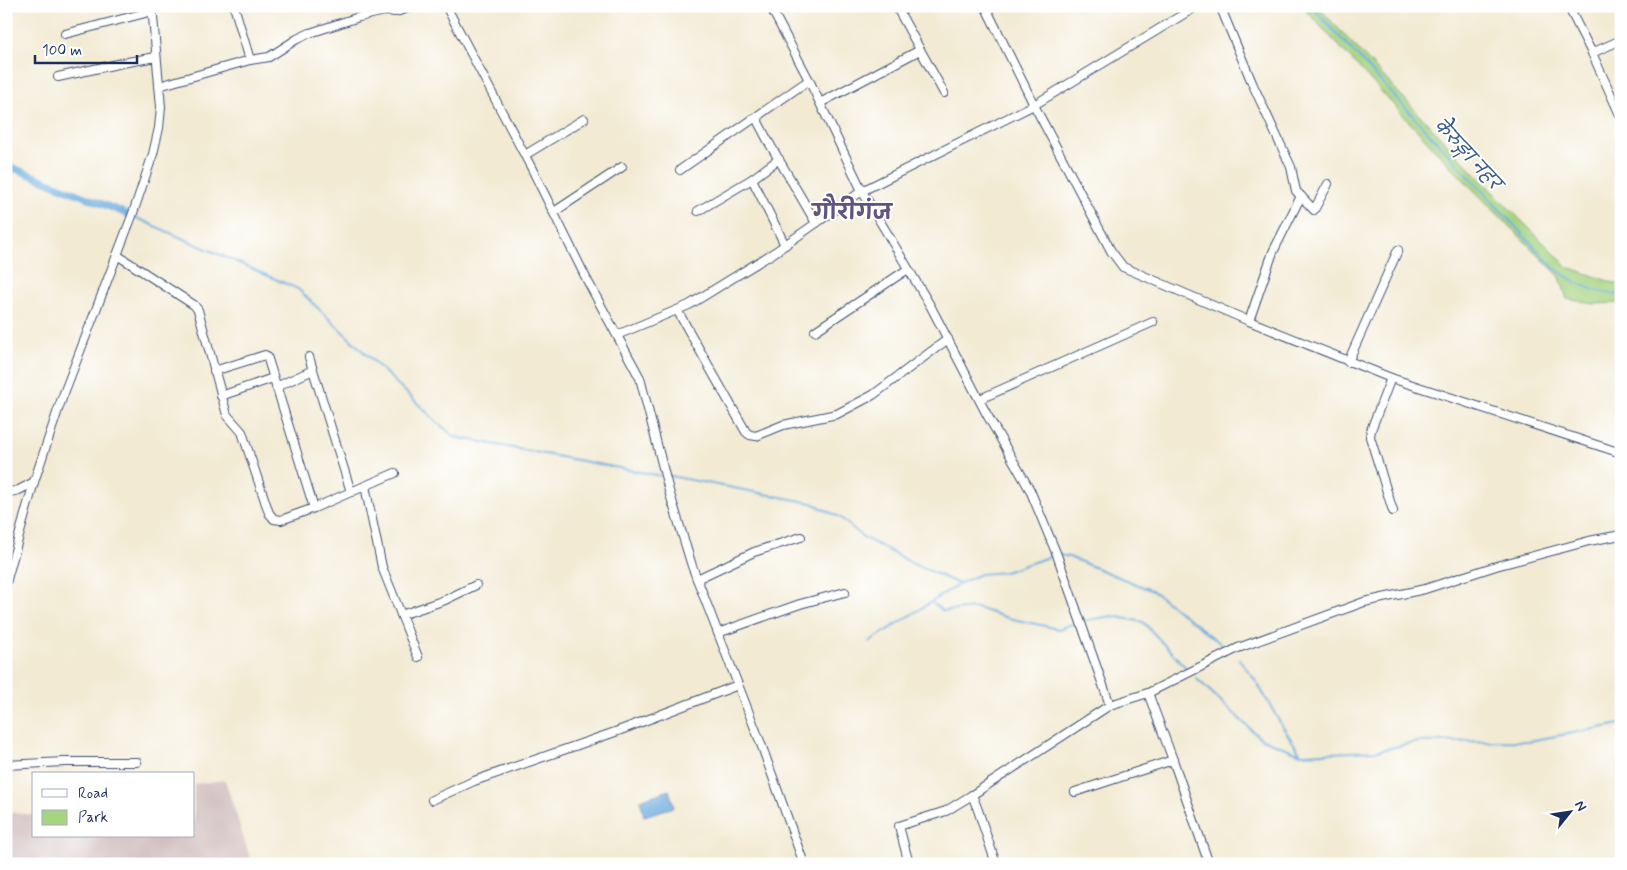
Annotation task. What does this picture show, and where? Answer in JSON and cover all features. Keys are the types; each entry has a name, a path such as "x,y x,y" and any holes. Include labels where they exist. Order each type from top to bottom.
{"street":[{"path":"234,6 250,60"},
{"path":"159,86 250,60 269,57 310,33 359,17 384,11 396,12 414,6"},
{"path":"446,6 525,155 587,280 640,378 669,491 697,579 804,864"},
{"path":"770,6 809,80 862,191 948,339 1039,510 1110,705"},
{"path":"896,6 944,93"},
{"path":"985,6 1034,105 1112,251 1123,267 1249,321 1391,378 1621,452"},
{"path":"617,335 689,305 785,245 862,191 1034,105 1197,6"},
{"path":"1220,6 1291,168 1296,191 1314,210 1328,184"},
{"path":"1568,6 1621,117"},
{"path":"6,584 34,482 61,401 140,194 159,128 161,107 153,9 65,34"},
{"path":"1592,53 1621,40"},
{"path":"820,103 920,50"},
{"path":"58,78 156,57"},
{"path":"680,170 809,80"},
{"path":"759,115 758,122 816,223"},
{"path":"525,155 584,119"},
{"path":"698,211 752,179 779,159"},
{"path":"554,212 622,168"},
{"path":"752,179 785,245"},
{"path":"1249,321 1273,252 1300,196"},
{"path":"1348,362 1398,250"},
{"path":"117,255 194,305 198,310 227,415 242,432 269,513 274,519 281,520 314,508 395,473"},
{"path":"815,331 908,269"},
{"path":"677,310 746,432 756,436 783,426 837,414 846,410 873,395 948,339"},
{"path":"980,399 1153,322"},
{"path":"214,371 265,355 268,359 314,508"},
{"path":"309,357 351,492"},
{"path":"276,388 313,370"},
{"path":"221,396 273,378"},
{"path":"1391,378 1370,437 1393,511"},
{"path":"6,494 34,482"},
{"path":"365,486 382,567 418,657"},
{"path":"909,864 899,826 946,812 1110,705 1148,693 1238,648 1364,602 1425,588 1496,566 1589,541 1621,535"},
{"path":"697,579 754,552 801,537"},
{"path":"401,615 444,600 476,585"},
{"path":"718,633 800,604 845,592"},
{"path":"432,800 474,782 618,731 738,685"},
{"path":"1148,693 1209,864"},
{"path":"1075,792 1173,760"},
{"path":"6,765 64,762 137,762"},
{"path":"972,796 996,864"}],"shaded area":[{"path":"225,780 252,864 6,864 6,812 32,815 32,838 195,838 195,784"}],"green space":[{"path":"1302,6 1317,6 1480,179 1568,267 1614,283 1621,283 1621,303 1594,304 1567,299 1560,277 1452,168"}],"water":[{"path":"669,790 674,807 644,816 640,800"}],"waterway":[{"name":"केेरुङ्गा नहर","path":"1311,6 1554,268 1585,287 1602,292 1621,294"},
{"path":"6,165 132,216"},
{"path":"134,217 298,289 455,437 661,476"},
{"path":"670,476 812,503 841,518 863,537 914,564 959,584"},
{"path":"869,642 959,584 980,574 1005,572 1054,555"},
{"path":"1059,555 1069,557 1153,591 1229,650"},
{"path":"931,602 943,611 977,608 1008,618 1059,629 1072,624"},
{"path":"1082,621 1112,616 1143,622 1188,670"},
{"path":"1239,659 1256,681 1301,754"},
{"path":"1196,678 1260,738 1301,754 1377,751 1417,742 1529,741 1621,724"}],"district":[{"name":"गौरीगंज","path":"852,213"}]}
